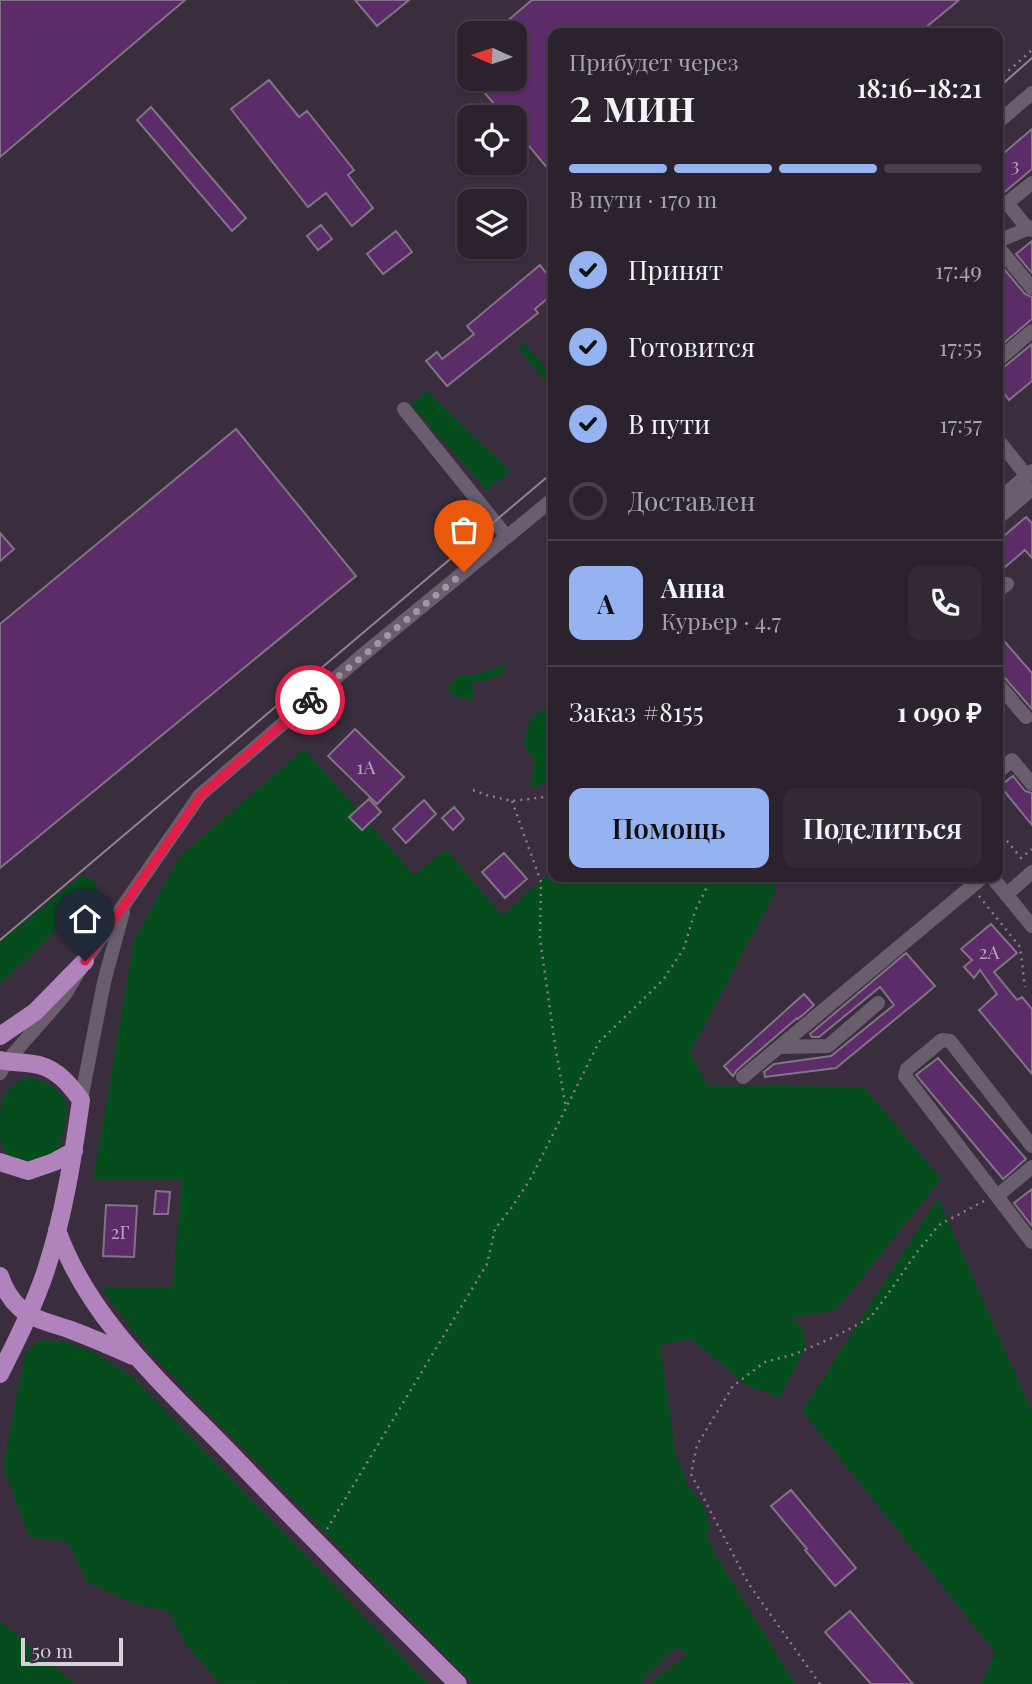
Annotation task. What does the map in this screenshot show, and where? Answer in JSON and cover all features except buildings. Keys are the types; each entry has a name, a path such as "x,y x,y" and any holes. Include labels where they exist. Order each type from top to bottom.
{"main road":[{"path":"0,1035 35,1012 85,961"},
{"path":"0,1374 46,1272 74,1151 81,1100 57,1072 40,1065 2,1065"},
{"path":"0,1162 28,1171 54,1162 74,1151"},
{"path":"57,1230 68,1258 90,1297 137,1357 458,1684"},
{"path":"0,1276 3,1287 28,1314 137,1357"}],"street":[{"path":"1003,118 1032,93"},
{"path":"1003,239 1031,228 1007,203 1032,183"},
{"path":"1003,253 1032,288"},
{"path":"1003,356 1032,331"},
{"path":"404,409 507,537"},
{"path":"1003,446 1030,479"},
{"path":"1003,497 1030,479"},
{"path":"1003,512 1030,479"},
{"path":"2,1065 64,996 85,961 201,795 359,658 548,503"},
{"path":"1003,690 1026,717"},
{"path":"1003,768 1012,760 1032,784"},
{"path":"1006,895 1032,873"},
{"path":"743,1077 977,882"},
{"path":"996,882 1032,926"},
{"path":"81,1100 104,982 127,901"},
{"path":"779,1047 828,1046 878,1003"},
{"path":"1032,1146 950,1041 942,1040 906,1069 905,1076 1032,1242"},
{"path":"997,1196 1032,1167"}],"path":[{"path":"1003,76 1032,50"},
{"path":"473,790 512,801 548,797"},
{"path":"512,801 541,882 540,938 566,1108"},
{"path":"1021,858 1032,849"},
{"path":"318,1544 487,1264 495,1229 531,1178 598,1042 663,980 684,948 695,911 710,882"},
{"path":"971,887 1020,947 1026,986"},
{"path":"820,1684 748,1583 691,1474 697,1445 733,1386 765,1362 824,1342 870,1318 939,1225 980,1202 997,1196"}],"green space":[{"path":"524,343 548,371 548,384 518,348"},
{"path":"427,391 510,471 487,490 411,405"},
{"path":"504,665 504,673 485,681 475,681 471,686 473,699 465,700 451,694 448,686 458,676 472,676"},
{"path":"548,709 548,796 545,785 542,783 533,788 530,784 535,762 523,743 533,717"},
{"path":"304,749 414,875 446,849 502,916 548,875 548,882 774,882 775,892 690,1052 707,1085 864,1087 941,1179 836,1310 789,1319 802,1327 806,1346 780,1398 746,1385 691,1339 660,1345 675,1451 688,1486 705,1509 711,1531 706,1533 712,1549 795,1684 650,1684 687,1655 676,1647 639,1684 473,1684 150,1353 101,1288 172,1288 182,1180 93,1179 134,940 180,856"},
{"path":"82,875 92,880 98,891 0,984 0,942"},
{"path":"26,1078 54,1088 64,1098 66,1105 66,1118 59,1147 44,1161 14,1159 3,1150 0,1140 3,1097 11,1087"},
{"path":"938,1198 1032,1412 1032,1684 981,1684 995,1652 802,1411"},
{"path":"40,1340 66,1342 94,1352 134,1378 429,1684 219,1683 186,1645 168,1611 132,1603 87,1582 68,1542 29,1537 3,1466 25,1353"},
{"path":"0,1621 75,1684 0,1684"}],"tram line":[{"path":"1003,84 1032,58"},
{"path":"0,940 548,476"}],"way so far":[{"path":"310,700 464,572"}],"route":[{"path":"85,961 201,795 310,700"}]}
